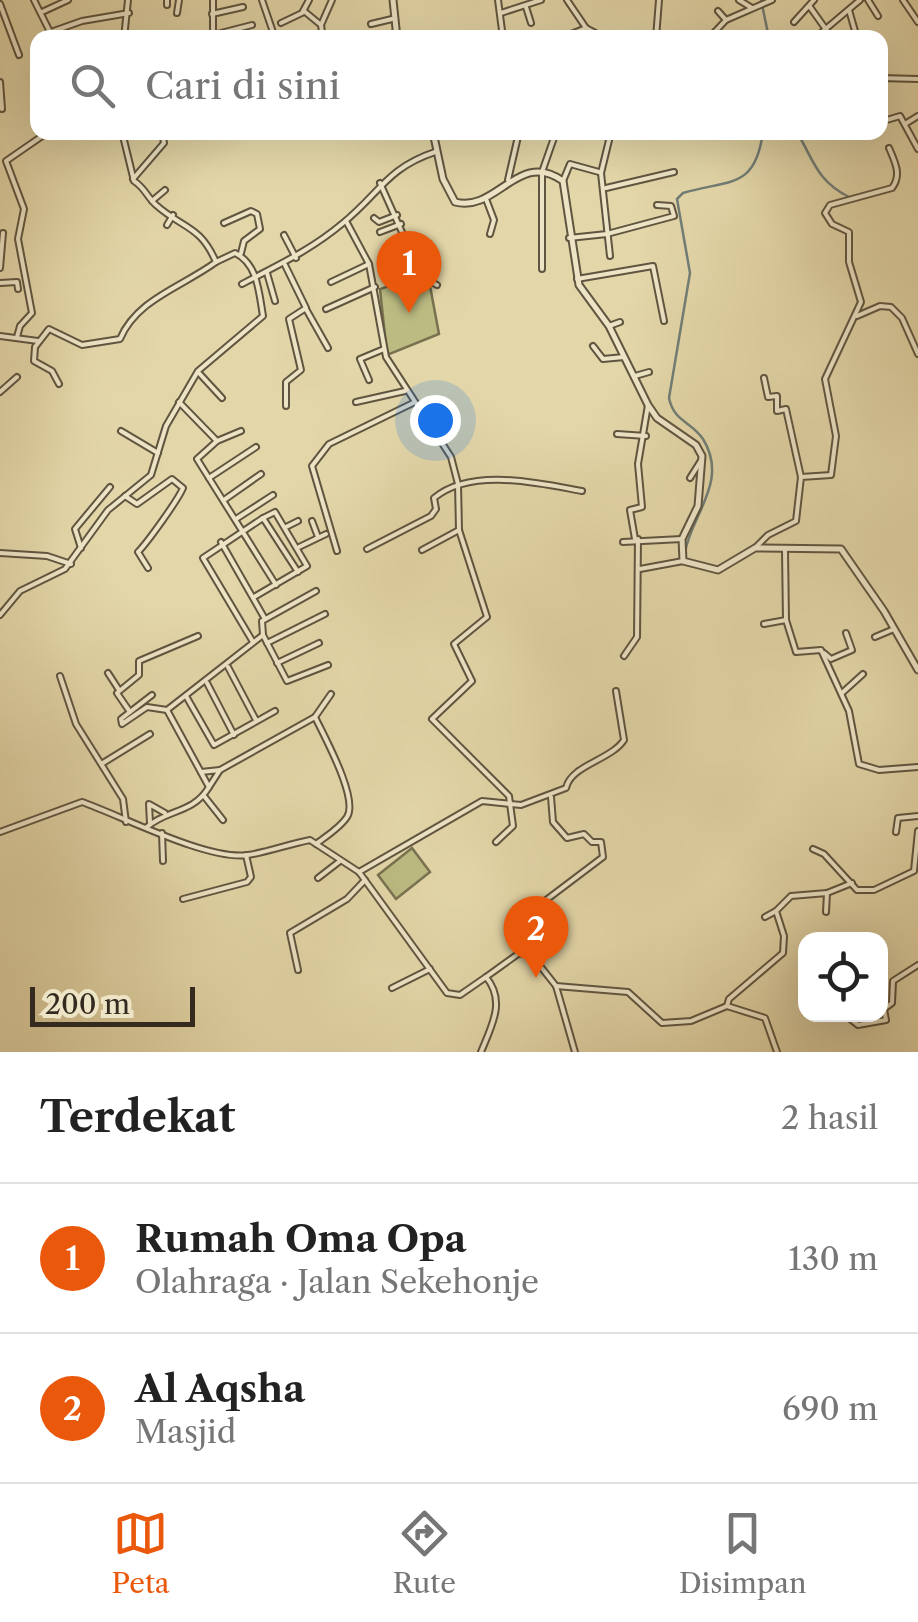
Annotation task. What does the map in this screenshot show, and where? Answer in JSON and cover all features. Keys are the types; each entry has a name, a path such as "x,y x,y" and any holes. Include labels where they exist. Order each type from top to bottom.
{"street":[{"path":"34,0 50,30"},
{"path":"42,12 68,0"},
{"path":"125,30 128,0"},
{"path":"177,13 179,0"},
{"path":"213,0 213,30"},
{"path":"262,0 272,30"},
{"path":"281,23 304,11 310,0"},
{"path":"320,25 332,0"},
{"path":"393,0 395,30"},
{"path":"498,0 503,30"},
{"path":"501,13 541,0"},
{"path":"568,0 590,30"},
{"path":"657,30 659,0"},
{"path":"739,0 754,9"},
{"path":"717,30 726,20 772,0"},
{"path":"794,22 814,0"},
{"path":"825,30 860,0"},
{"path":"868,0 878,16"},
{"path":"903,0 918,22"},
{"path":"0,4 19,54"},
{"path":"526,6 531,23"},
{"path":"212,14 243,7"},
{"path":"810,8 827,28"},
{"path":"849,10 855,30"},
{"path":"304,11 321,30"},
{"path":"718,11 726,20"},
{"path":"62,30 82,20 128,13"},
{"path":"372,24 392,19"},
{"path":"235,30 252,26"},
{"path":"581,30 586,28"},
{"path":"888,78 918,79"},
{"path":"0,82 2,109"},
{"path":"888,119 899,116 918,148"},
{"path":"905,124 918,116"},
{"path":"18,337 20,326 32,314 18,238 24,209 6,160 36,140"},
{"path":"124,140 133,179 152,200 202,236 216,262"},
{"path":"133,179 163,140"},
{"path":"434,140 435,152 457,202 486,198 508,180 542,172 562,181"},
{"path":"508,180 517,140"},
{"path":"542,269 542,172 553,140"},
{"path":"608,140 601,173 610,256"},
{"path":"801,477 831,475 836,436 825,378 861,302 849,262 851,238 825,213 830,205 892,188 897,181 897,166 889,148"},
{"path":"242,284 296,258 346,220 396,168 435,152"},
{"path":"601,173 573,163 562,181 577,279 609,326 648,405 658,418 696,445 702,459 698,506 682,539 683,561"},
{"path":"604,188 674,172"},
{"path":"380,183 422,277 438,285"},
{"path":"152,200 165,190"},
{"path":"486,198 494,220 490,234"},
{"path":"569,238 608,234 674,216 673,208 657,205"},
{"path":"0,615 20,591 70,564 108,510 151,475 179,402 198,372 261,320 256,277 241,254 244,241 260,229 257,214 251,210 224,223"},
{"path":"167,224 173,215"},
{"path":"374,218 378,222 397,216"},
{"path":"346,220 369,264 384,349 406,391 446,448 458,485 458,530 486,618 454,644 472,681 432,718 490,775 514,805 512,826 496,842"},
{"path":"380,232 401,224"},
{"path":"0,268 3,233"},
{"path":"284,235 296,258"},
{"path":"59,384 52,371 35,363 38,341 50,329 82,345 120,338 128,319 152,300 182,286 216,262 241,254"},
{"path":"331,282 369,264"},
{"path":"285,265 328,348"},
{"path":"577,279 653,266 664,321"},
{"path":"267,272 275,301"},
{"path":"0,284 17,282 18,288"},
{"path":"326,310 375,287"},
{"path":"857,316 880,306 891,307 902,318 918,354"},
{"path":"286,406 286,382 301,370 289,319 306,308"},
{"path":"609,326 620,322"},
{"path":"0,336 38,341"},
{"path":"593,346 604,360 624,357"},
{"path":"369,380 361,358 384,349"},
{"path":"198,372 222,398"},
{"path":"635,376 649,372"},
{"path":"0,392 17,377"},
{"path":"640,569 683,561 718,570 756,548 768,535 796,522 801,477 786,409 777,411 778,396 768,396 764,378"},
{"path":"356,402 406,391"},
{"path":"179,402 217,442"},
{"path":"337,551 312,466 329,444 414,403"},
{"path":"624,656 637,636 640,569 630,512 642,507 638,464 646,436 648,405"},
{"path":"121,430 158,453"},
{"path":"241,431 217,442 197,459 276,585"},
{"path":"617,434 646,436"},
{"path":"208,478 256,447"},
{"path":"690,478 702,459"},
{"path":"224,500 261,474"},
{"path":"125,496 137,504 172,479 183,488 154,525 153,538 138,552 148,568"},
{"path":"367,549 431,516 436,509 434,498 458,485 525,481 582,491"},
{"path":"81,548 74,531 110,487"},
{"path":"236,519 273,495"},
{"path":"98,500 108,510"},
{"path":"252,642 203,561 221,542 275,512 307,566 254,598"},
{"path":"263,518 298,572"},
{"path":"286,527 298,521"},
{"path":"312,521 318,536"},
{"path":"422,550 458,530"},
{"path":"298,548 326,534"},
{"path":"623,542 682,539"},
{"path":"221,542 264,619"},
{"path":"756,548 841,549 918,670"},
{"path":"785,551 786,620 796,652 821,650 831,658 852,650 846,633"},
{"path":"0,553 47,556 70,564"},
{"path":"316,591 264,619 260,625 288,681 328,665"},
{"path":"267,643 325,614"},
{"path":"764,624 786,620"},
{"path":"875,637 894,629"},
{"path":"152,695 121,723 147,707 167,710 228,667 263,635"},
{"path":"130,712 117,696 138,676 139,661 198,636"},
{"path":"278,663 319,643"},
{"path":"821,650 842,693 860,764 879,770 918,767"},
{"path":"910,658 918,654"},
{"path":"228,667 256,720"},
{"path":"108,674 120,690"},
{"path":"842,693 863,674"},
{"path":"60,676 76,724 125,805 126,822"},
{"path":"207,683 234,735"},
{"path":"359,872 482,802 514,805 551,797 566,788 573,774 621,746 625,733 616,691"},
{"path":"201,772 220,770 315,717 331,694"},
{"path":"186,696 214,744 275,711"},
{"path":"167,710 209,787"},
{"path":"315,717 341,772 350,808 347,818 316,844"},
{"path":"103,763 150,734"},
{"path":"148,825 149,804 165,814 177,815 204,795 220,770"},
{"path":"204,795 223,820"},
{"path":"551,797 552,822 567,838 584,834 592,842 601,842 603,857 516,922 529,952 556,986 575,1052"},
{"path":"0,832 82,802 126,822 246,855 310,840 359,872 452,995 529,952"},
{"path":"148,825 165,814"},
{"path":"896,832 898,818 918,816"},
{"path":"813,849 864,891 912,873 918,830"},
{"path":"162,833 164,861"},
{"path":"183,899 250,880 246,855"},
{"path":"318,878 340,862"},
{"path":"298,970 290,933 347,899 365,880"},
{"path":"765,918 791,896 828,892 852,883"},
{"path":"826,912 828,892"},
{"path":"727,1006 729,998 783,953 784,936 776,911"},
{"path":"888,1006 892,1003 893,981 918,965"},
{"path":"392,988 430,968"},
{"path":"481,1052 498,1006 497,992 486,977"},
{"path":"556,986 628,992 662,1023 690,1021 727,1006 765,1018 777,1052"}],"shaded area":[{"path":"418,276 430,286 439,334 387,355 380,289"},
{"path":"412,848 430,872 396,899 378,875"}],"waterway":[{"path":"761,0 767,30"},
{"path":"685,552 711,483 712,469 703,439 679,417 669,398 690,273 677,199 683,193 727,183 747,173 761,140"},
{"path":"801,140 823,177 849,197"}],"place":[{"name":"Rumah Oma Opa","path":"409,313"},
{"name":"Al Aqsha","path":"536,978"}]}
